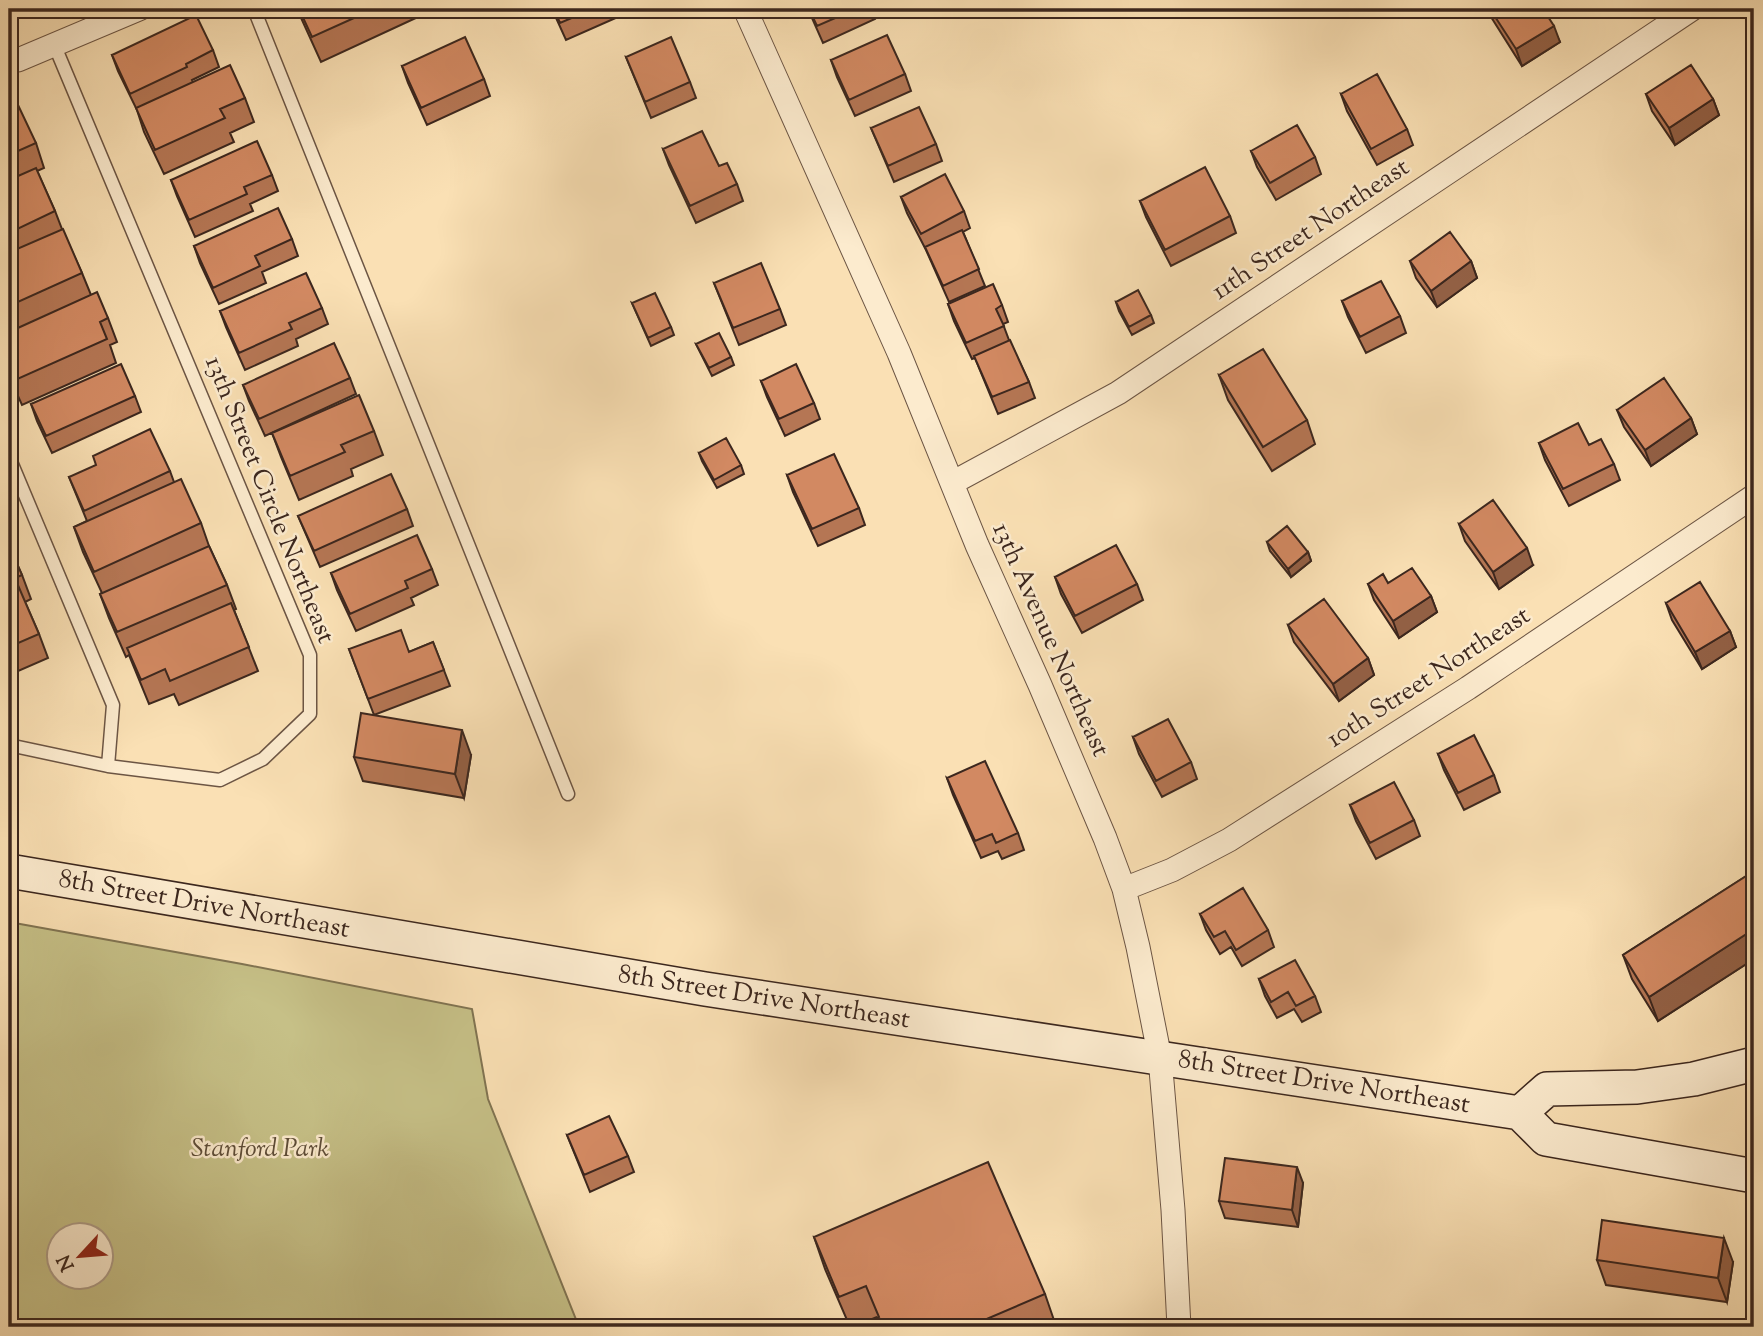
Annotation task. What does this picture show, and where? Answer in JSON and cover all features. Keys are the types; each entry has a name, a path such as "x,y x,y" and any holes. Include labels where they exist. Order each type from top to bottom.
{"main road":[{"name":"8th Street Drive Northeast","path":"9,871 705,989 1520,1113"},
{"path":"1754,1064 1693,1079 1637,1087 1546,1089 1520,1113 1546,1139 1754,1176"}],"street":[{"path":"13,62 139,9"},
{"name":"13th Avenue Northeast","path":"745,9 899,353 976,545 1040,685 1124,888 1160,1059 1174,1210 1179,1327"},
{"name":"11th Street Northeast","path":"953,483 1118,394 1692,9"},
{"name":"10th Street Northeast","path":"1124,888 1172,870 1229,841 1468,688 1754,496"}],"lane":[{"path":"254,9 568,794"},
{"name":"13th Street Circle Northeast","path":"9,745 108,766 220,780 263,759 310,714 310,655 54,44"},
{"path":"9,457 113,705 108,766"}],"green space":[{"name":"Stanford Park","path":"9,922 472,1009 488,1099 579,1327 9,1327"}],"building":[{"path":"299,9 374,9 312,37"},
{"path":"554,9 593,9 560,23"},
{"path":"809,9 856,9 817,26"},
{"path":"1490,9 1543,9 1554,26 1516,49"},
{"path":"196,15 213,50 186,64 187,67 130,94 112,55"},
{"path":"887,35 905,74 849,100 831,60"},
{"path":"465,37 484,79 421,108 402,66"},
{"path":"671,37 690,82 645,102 626,57"},
{"path":"230,65 245,98 220,109 225,118 155,150 136,108"},
{"path":"1691,65 1713,99 1669,128 1646,94"},
{"path":"1377,74 1407,129 1371,149 1341,94"},
{"path":"18,105 36,143 9,155 9,109"},
{"path":"919,107 936,144 888,166 871,128"},
{"path":"1297,125 1315,157 1270,183 1251,151"},
{"path":"702,131 719,166 727,163 737,184 690,206 663,149"},
{"path":"257,141 272,175 244,187 247,194 189,220 171,180"},
{"path":"1205,167 1230,216 1165,250 1140,201"},
{"path":"36,168 55,211 9,233 9,180"},
{"path":"945,174 964,211 921,234 901,197"},
{"path":"278,208 292,239 255,256 260,266 213,288 194,246"},
{"path":"63,229 82,273 9,306 9,266 15,264 10,252"},
{"path":"962,230 979,269 943,286 925,247"},
{"path":"1450,232 1471,261 1431,291 1410,261"},
{"path":"761,263 780,309 733,328 714,283"},
{"path":"306,273 322,308 289,323 292,329 239,353 220,311"},
{"path":"1381,281 1400,316 1360,337 1342,301"},
{"path":"993,284 1002,305 996,309 1004,326 966,343 948,304"},
{"path":"1138,290 1151,315 1129,327 1116,302"},
{"path":"97,292 108,318 100,322 107,339 13,381 9,372 9,332"},
{"path":"655,293 671,327 648,338 632,303"},
{"path":"719,333 731,357 709,368 696,344"},
{"path":"1010,340 1029,382 992,397 974,356"},
{"path":"334,343 350,378 259,419 243,385"},
{"path":"1263,349 1307,420 1263,447 1219,375"},
{"path":"121,364 135,396 46,436 31,404"},
{"path":"796,364 814,403 779,419 761,381"},
{"path":"1664,378 1691,418 1645,450 1617,410"},
{"path":"359,395 374,431 341,445 345,452 290,476 272,433"},
{"path":"1578,423 1589,445 1601,439 1614,464 1563,489 1539,443"},
{"path":"150,429 170,471 84,511 69,477 96,465 93,456"},
{"path":"726,438 741,465 714,480 699,453"},
{"path":"834,454 859,508 812,529 787,475"},
{"path":"391,474 407,509 314,551 298,516"},
{"path":"181,479 201,523 94,572 74,527"},
{"path":"1493,500 1527,548 1493,572 1459,524"},
{"path":"1287,526 1308,552 1288,569 1267,542"},
{"path":"417,535 432,569 405,581 408,588 350,614 331,573"},
{"path":"1116,545 1137,584 1075,616 1055,577"},
{"path":"9,546 22,575 9,581"},
{"path":"209,546 227,585 117,632 100,594"},
{"path":"1412,568 1431,596 1393,621 1368,584 1383,574 1388,583"},
{"path":"1700,582 1730,631 1695,652 1666,603"},
{"path":"17,583 39,634 9,647 9,587"},
{"path":"1324,599 1368,658 1333,684 1288,625"},
{"path":"231,603 249,647 170,681 165,669 141,680 127,648"},
{"path":"401,630 409,652 433,642 444,670 368,699 349,649"},
{"path":"361,713 462,730 455,774 354,757"},
{"path":"1168,719 1191,762 1156,781 1133,737"},
{"path":"1474,735 1494,775 1458,793 1438,754"},
{"path":"985,761 1018,833 996,843 992,834 975,841 947,778"},
{"path":"1394,782 1414,820 1370,843 1350,805"},
{"path":"1754,871 1754,929 1649,997 1623,955"},
{"path":"1243,888 1268,930 1236,950 1225,931 1214,937 1200,914"},
{"path":"1295,960 1315,996 1296,1006 1288,992 1271,1002 1259,979"},
{"path":"609,1116 628,1156 584,1175 567,1135"},
{"path":"1225,1158 1297,1167 1292,1210 1219,1201"},
{"path":"988,1162 1045,1294 968,1327 855,1327 879,1317 866,1286 839,1297 814,1237"},
{"path":"1602,1220 1724,1238 1718,1278 1597,1260"}]}
